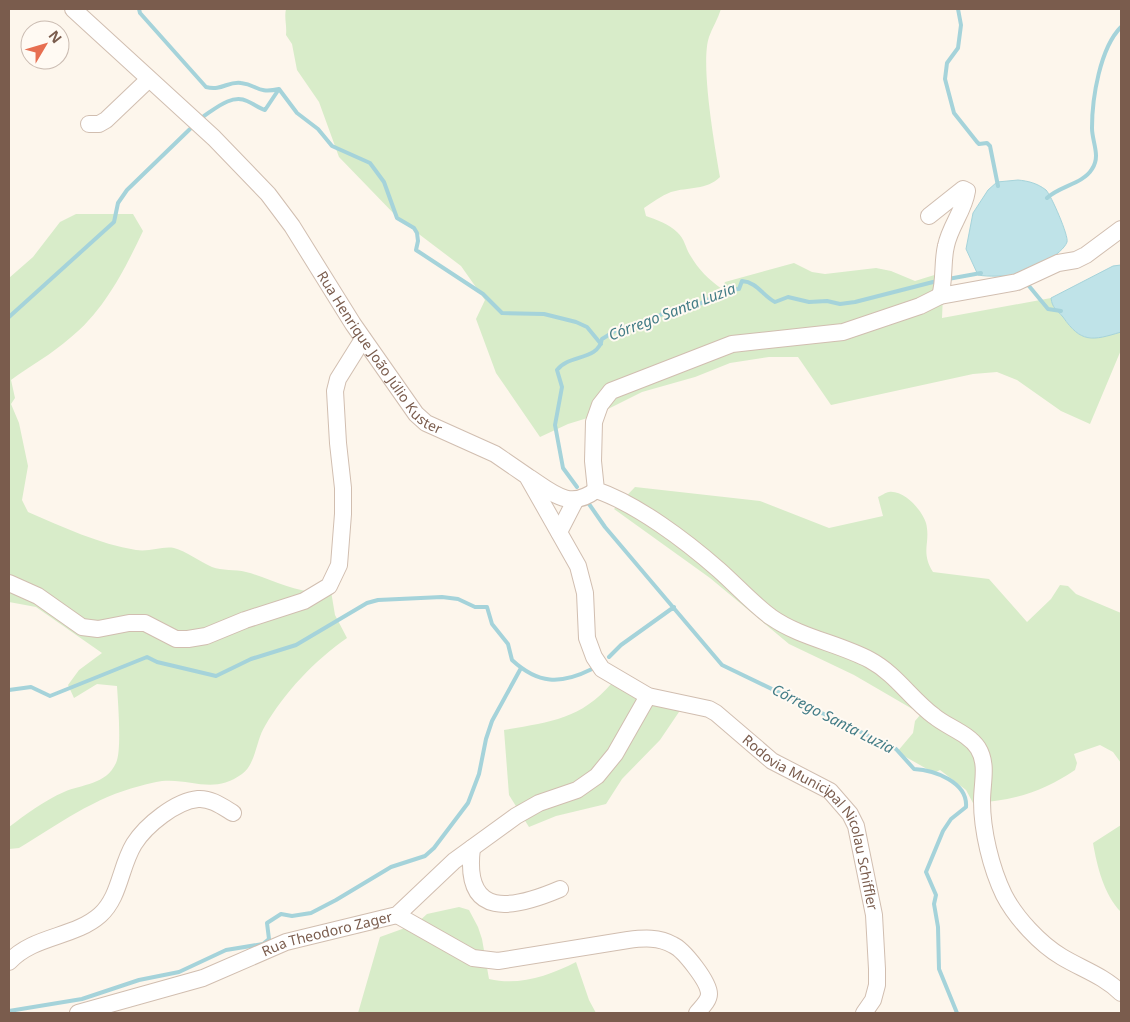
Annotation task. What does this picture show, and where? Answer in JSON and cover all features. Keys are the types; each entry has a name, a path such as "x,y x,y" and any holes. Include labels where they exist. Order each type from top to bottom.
{"street":[{"name":"Rua Henrique João Júlio Kuster","path":"73,9 148,80 214,138 268,194 292,226 363,339 401,393 426,423 495,454 526,476 578,566 583,581 587,638 594,657 602,669 648,696"},
{"path":"89,124 99,124 106,120 148,80"},
{"path":"929,216 956,193 963,189 968,191 963,209 950,232 946,246 940,296"},
{"path":"596,490 592,454 594,422 603,400 611,391 732,344 843,332 913,308 940,296 1028,278 1058,263 1076,260 1086,255 1121,229"},
{"path":"9,583 38,596 82,627 98,629 129,623 145,623 176,638 188,639 206,636 253,617 304,600 329,586 335,577 339,565 343,514 336,391 338,379 363,339"},
{"path":"526,476 554,494 574,501 587,497 596,490"},
{"path":"596,490 622,500 683,542 771,617 802,634 855,652 885,670 927,711 966,737 977,747 983,759 982,801 985,826 997,878 1005,897 1019,916 1046,945 1060,956 1105,979 1121,993"},
{"path":"559,532 574,501"},
{"name":"Rua Theodoro Zager","path":"78,1013 188,983 286,942 397,915 454,861 472,848 539,803 577,790 597,776 615,754 648,696"},
{"name":"Rodovia Municipal Nicolau Schiffler","path":"648,696 700,707 716,713 772,761 830,791 850,814 856,826 874,915 877,985 873,1000 864,1013"},
{"path":"9,962 24,950 46,938 80,927 101,914 118,888 134,843 160,818 183,803 199,799 215,802 233,813"},
{"path":"472,848 470,866 473,882 475,888 486,900 515,904 531,902 560,889"},
{"path":"397,915 473,958 498,961 628,940 646,938 666,942 675,945 684,954 705,982 709,993 707,1001 697,1013"}],"green space":[{"path":"286,9 721,9 709,37 706,66 709,106 720,177 703,186 677,190 664,195 644,208 646,216 667,224 674,229 682,237 688,252 697,265 708,278 722,289 725,282 794,263 812,272 825,274 876,268 891,271 915,281 944,272 942,318 1051,298 1055,309 1082,336 1095,338 1121,332 1121,350 1090,424 1061,411 1017,380 997,372 973,374 831,405 798,357 769,357 730,363 695,377 642,392 594,416 568,424 540,437 496,373 476,319 485,300 461,266 399,219 339,157 319,102 297,70 292,44 286,35"},
{"path":"76,214 133,214 143,231 121,274 93,315 63,344 11,380 15,398 11,404 19,423 28,466 22,500 28,512 108,544 136,550 174,548 216,568 246,572 309,592 331,591 335,615 347,638 323,656 281,701 262,732 247,770 242,774 221,784 162,781 123,791 77,812 19,848 9,849 9,827 57,795 93,783 106,776 116,763 119,748 117,686 97,684 74,698 68,685 79,670 102,653 36,607 9,602 9,278 33,257 60,222"},
{"path":"635,487 760,501 829,528 883,516 878,497 888,492 895,492 912,502 924,518 927,530 926,553 933,572 989,579 1027,622 1051,599 1060,585 1068,586 1076,594 1121,613 1121,763 1113,752 1100,745 1074,754 1077,763 1075,770 1039,790 1001,800 973,803 966,790 940,770 934,773 897,752 913,733 915,721 921,714 854,675 789,644 710,578 614,509"},
{"path":"612,683 681,709 660,740 622,779 606,804 556,816 529,827 509,795 504,730 550,721 576,712 588,705"},
{"path":"1121,825 1121,912 1106,889 1099,870 1093,843"},
{"path":"459,907 469,910 478,927 489,979 511,981 534,978 555,972 576,962 589,1000 596,1013 358,1013 380,937 416,924 427,914"}],"water":[{"path":"1018,180 1032,183 1046,190 1059,216 1067,242 1053,257 1022,274 1002,276 978,275 966,249 973,213 988,190 997,182"},
{"path":"1121,265 1121,332 1095,338 1082,336 1055,309 1051,298 1113,266"}],"waterway":[{"path":"139,9 140,13 206,87 216,88 236,83 247,84 262,90 279,89"},
{"path":"958,9 961,25 958,48 947,63 945,79 954,113 979,144 987,143 990,146 998,186"},
{"path":"1047,198 1083,178 1095,164 1096,154 1092,128 1096,88 1108,47 1121,27"},
{"path":"279,89 297,113 318,129 332,146 370,163 384,182 397,218 414,228 417,233 416,250 483,294 502,313 544,314 576,322 587,327 601,344"},
{"path":"204,116 224,103 236,99 247,101 265,110 279,89"},
{"path":"9,317 114,222 118,203 127,190 190,129"},
{"name":"Córrego Santa Luzia","path":"948,279 981,273"},
{"name":"Córrego Santa Luzia","path":"577,487 563,468 555,425 562,387 557,370 562,365 595,351 602,339 620,328 654,320 663,313 673,313 679,309 690,309 726,290 739,289 742,281 752,284 775,302 788,297 809,302 827,301 840,304 855,302 937,281"},
{"name":"Córrego Santa Luzia","path":"1029,286 1048,309 1061,311"},
{"name":"Córrego Santa Luzia","path":"589,504 605,527 722,665 896,749 914,769 940,775 956,784 962,791 966,807 951,819 943,831 926,872 936,895 934,904 938,927 939,969 957,1013"},
{"path":"9,690 31,687 50,696 147,657 157,662 216,676 251,659 296,645 367,603 378,600 442,597 458,599 475,607 487,607 492,624 508,644 512,660 531,674 540,678 559,680 570,678 592,669"},
{"path":"609,657 621,645 674,607"},
{"path":"9,1011 82,999 139,980 179,972 226,950 263,944 269,939 267,923 281,914 292,916 311,913 391,867 425,856 434,848 468,803 479,774 486,739 492,721 521,668"}]}
